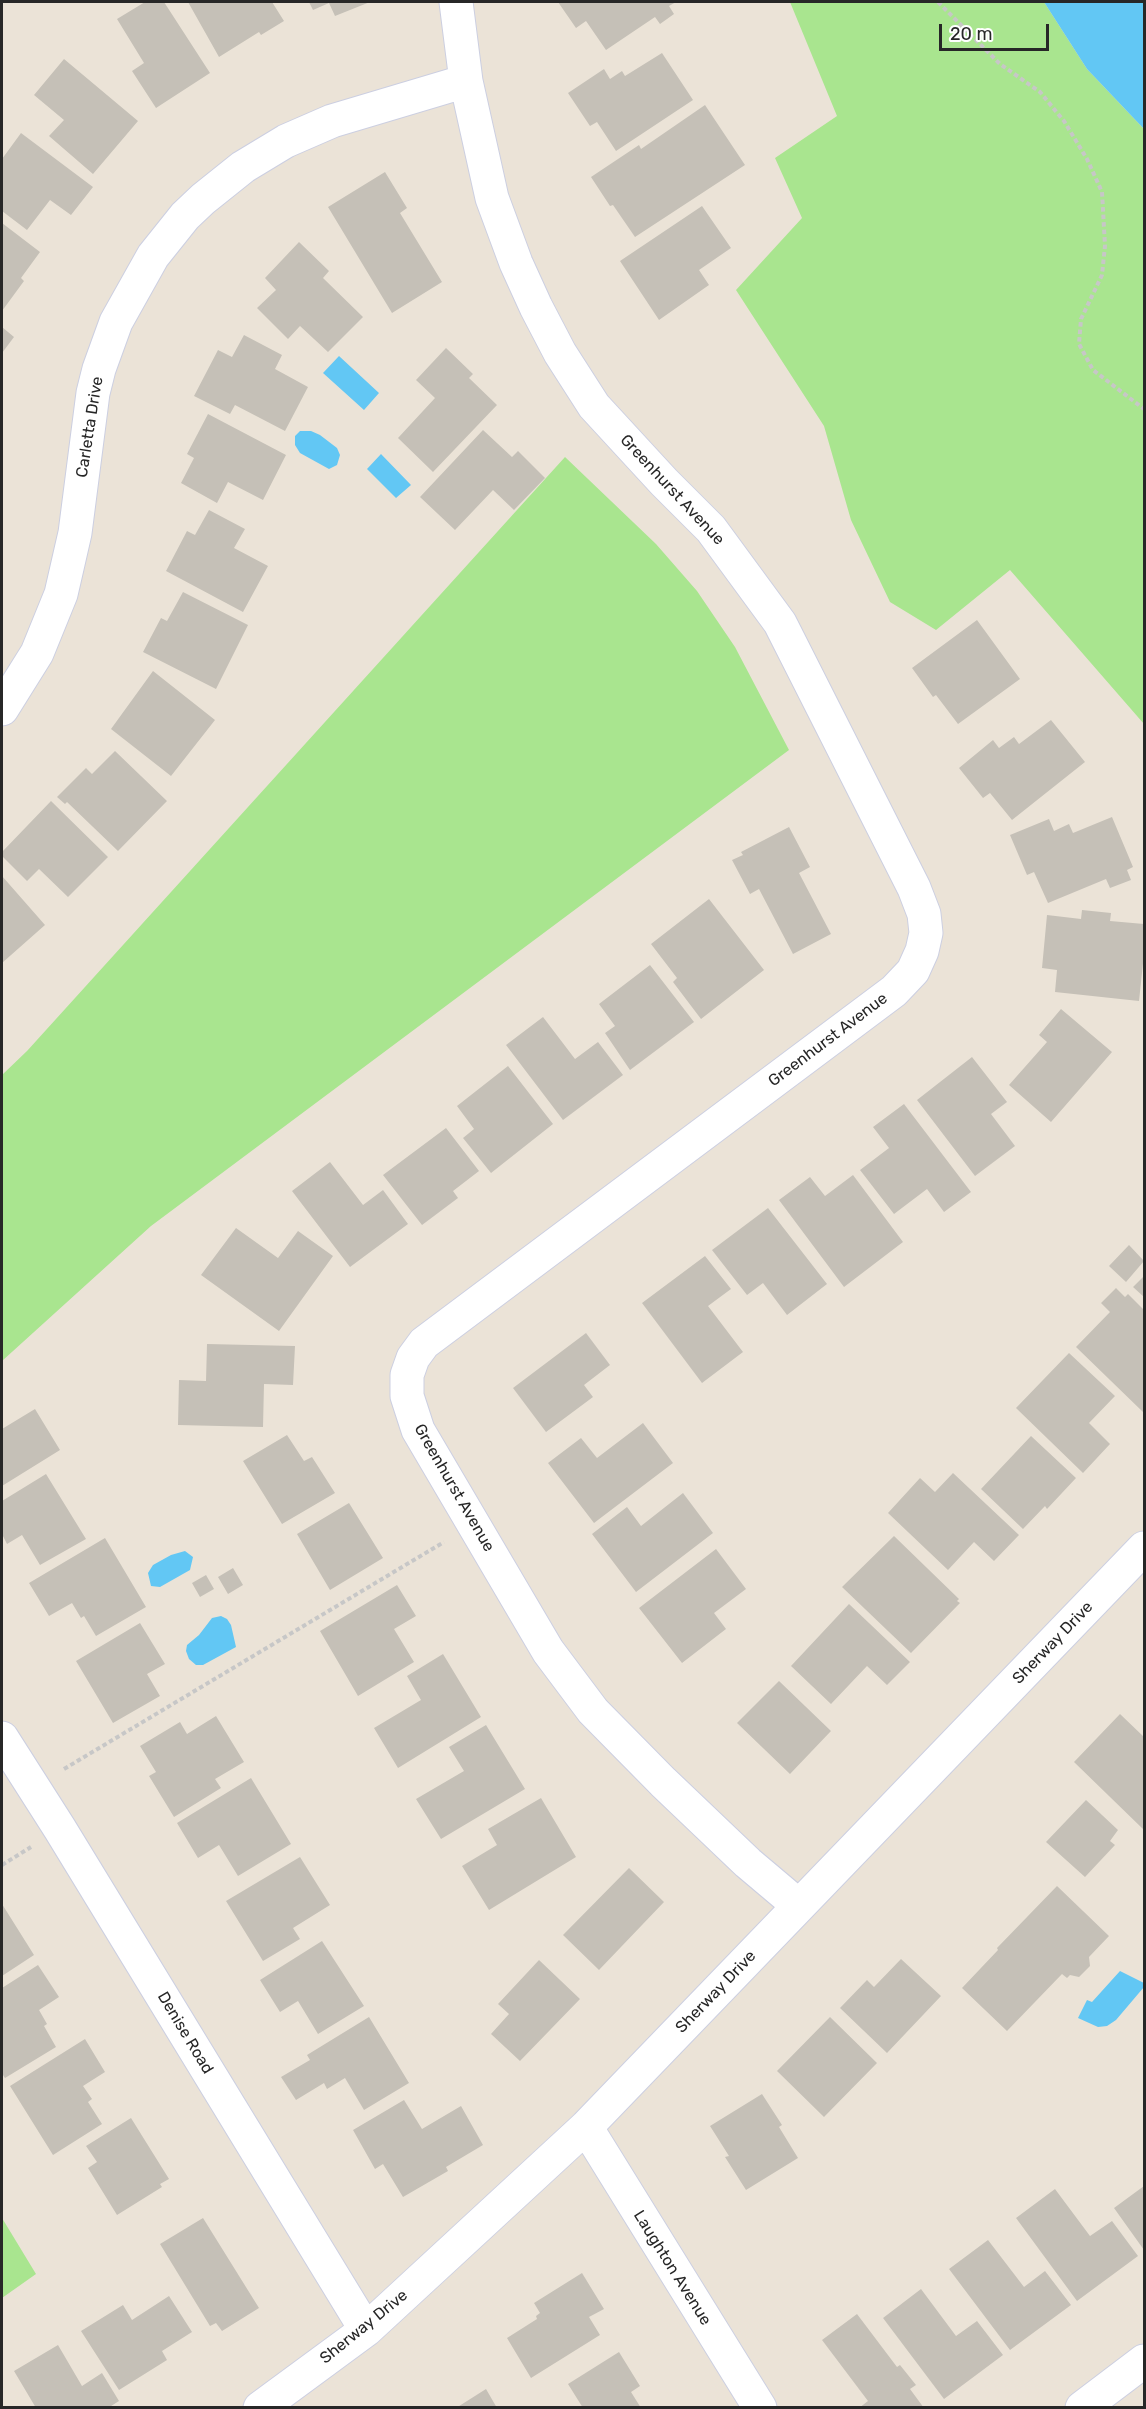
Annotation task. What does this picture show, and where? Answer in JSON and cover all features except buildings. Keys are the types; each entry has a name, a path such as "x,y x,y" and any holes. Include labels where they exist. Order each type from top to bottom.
{"street":[{"name":"Greenhurst Avenue","path":"456,2 466,81 492,198 516,263 560,353 594,406 711,529 780,623 914,888 924,914 926,933 922,951 913,971 894,991 424,1343 413,1358 406,1376 407,1395 418,1430 548,1651 593,1711 689,1807 799,1906"},
{"name":"Carletta Drive","path":"2,709 37,653 61,594 75,532 93,393 99,369 116,322 139,277 153,256 185,216 203,199 243,167 271,149 332,121 466,81"},
{"name":"Sherway Drive","path":"260,2408 366,2330 586,2127 1144,1548"},
{"name":"Denise Road","path":"2,1737 366,2330"},
{"name":"Laughton Avenue","path":"586,2127 760,2408"},
{"path":"1082,2408 1144,2361"}],"path":[{"path":"938,2 1000,64 1040,92 1064,121 1087,159 1102,192 1105,246 1102,275 1081,319 1079,344 1093,370 1144,409"},
{"path":"33,1788 474,1524"}],"green space":[{"path":"790,2 1044,2 1087,69 1144,129 1144,724 1010,570 936,630 890,602 851,520 824,426 736,290 802,218 775,158 837,116"},
{"path":"565,457 656,544 697,591 735,647 789,750 151,1226 2,1361 2,1075 27,1051"},
{"path":"2,2218 36,2274 2,2298"}],"water":[{"path":"1044,2 1144,2 1144,129 1087,69"},
{"path":"339,356 379,393 364,410 323,373"},
{"path":"300,431 311,431 320,435 337,448 340,455 337,465 329,469 300,453 295,445 295,436"},
{"path":"381,454 411,485 396,498 367,469"},
{"path":"185,1551 193,1557 190,1570 160,1587 151,1586 148,1573 153,1565 171,1555"},
{"path":"221,1616 231,1625 236,1647 203,1665 196,1665 189,1659 186,1651 187,1645 199,1635 212,1618"},
{"path":"1120,1971 1144,1983 1144,1987 1116,2020 1107,2026 1098,2027 1078,2018 1087,2000 1092,2002"}]}
